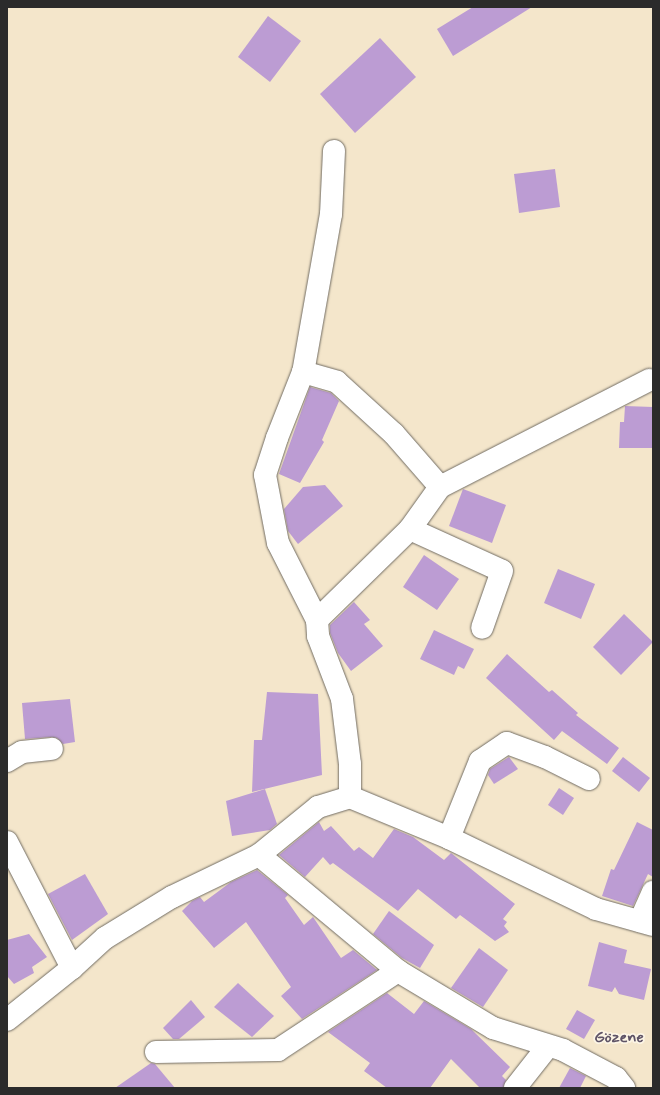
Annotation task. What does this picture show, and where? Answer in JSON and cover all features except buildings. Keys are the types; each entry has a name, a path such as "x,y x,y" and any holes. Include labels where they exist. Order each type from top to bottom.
{"street":[{"path":"334,151 331,214 303,372 277,438 265,476 278,543 317,620 318,636 342,700 350,764 350,797"},
{"path":"303,372 337,382 394,434 440,487"},
{"path":"317,620 410,529 440,487 649,380"},
{"path":"410,529 502,571 482,628"},
{"path":"450,838 480,761 507,743 545,758 589,779"},
{"path":"7,761 22,752 52,749"},
{"path":"7,1020 72,968 105,938 172,897 259,855 318,807 350,797 450,838 596,909 647,923 653,892"},
{"path":"7,842 72,968"},
{"path":"259,855 398,971 493,1028 563,1050 616,1078 624,1088"},
{"path":"156,1052 278,1050 398,971"},
{"path":"515,1088 548,1046"}],"district":[{"name":"Gözene","path":"619,1038"}]}
